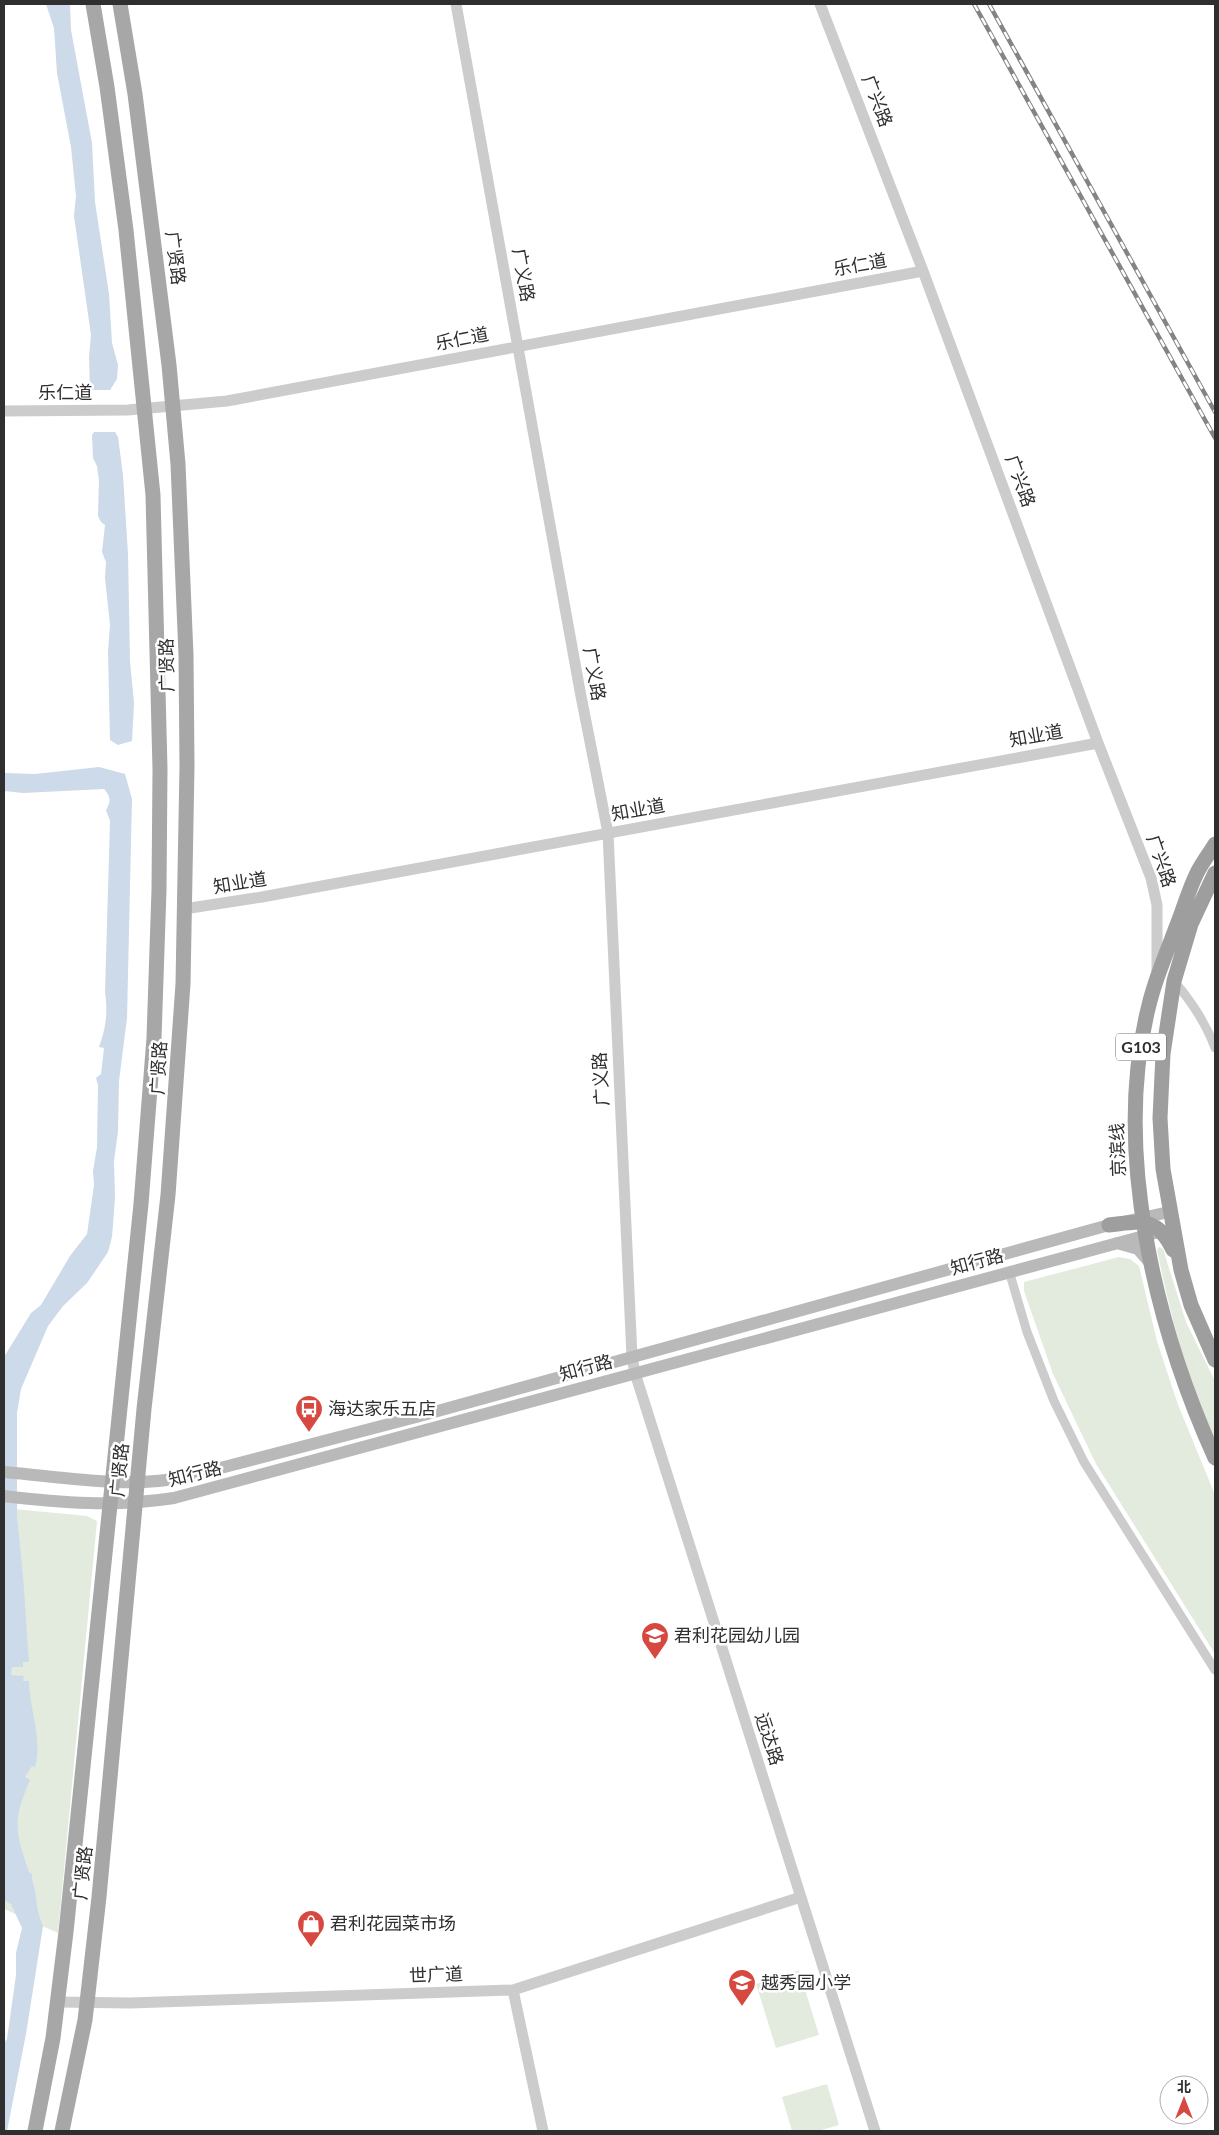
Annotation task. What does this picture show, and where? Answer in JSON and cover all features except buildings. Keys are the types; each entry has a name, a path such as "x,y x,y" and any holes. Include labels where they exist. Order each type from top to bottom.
{"highway":[{"name":"京滨线","path":"1214,1454 1182,1374 1151,1264 1143,1225 1135,1142 1138,1076 1144,1025 1158,975 1197,873 1215,844"},
{"name":"G103","path":"1167,1230 1169,1212 1161,1154 1160,1100 1163,1054 1174,981 1191,924 1215,873"},
{"path":"1158,975 1174,981"},
{"path":"1109,1225 1153,1224 1167,1230 1192,1305 1215,1360"}],"main road":[{"name":"广贤路","path":"35,2131 58,2002 110,1504 142,1195 154,1038 158,949 160,769 153,495 126,230 94,4"},
{"name":"广贤路","path":"62,2131 87,2002 99,1897 176,1099 182,984 187,766 186,655 178,464 173,407 135,94 120,4"},
{"name":"知行路","path":"4,1496 110,1504 137,1504 183,1496 1112,1243 1169,1212"},
{"name":"知行路","path":"4,1472 112,1483 138,1483 186,1477 416,1417 1109,1225"},
{"path":"1112,1243 1128,1244 1138,1249 1151,1264"}],"street":[{"name":"广义路","path":"456,4 580,691 608,833 632,1357"},
{"name":"广兴路","path":"820,4 923,271 1098,743 1151,878 1157,905 1158,975"},
{"name":"乐仁道","path":"4,411 145,409 227,401 923,271"},
{"name":"知业道","path":"184,910 1098,743"},
{"path":"1174,981 1190,1001 1210,1035 1215,1048"},
{"path":"1009,1272 1028,1332 1054,1401 1084,1462 1215,1670"},
{"name":"远达路","path":"632,1357 635,1373 875,2131"},
{"name":"世广道","path":"58,2002 140,2002 513,1990 801,1897"},
{"path":"513,1990 543,2131"}],"shaded area":[{"path":"1159,1247 1163,1249 1186,1322 1215,1381 1215,1439 1196,1395 1180,1346 1157,1250"},
{"path":"1119,1257 1130,1259 1139,1266 1157,1341 1177,1402 1215,1495 1215,1654 1096,1464 1053,1374 1024,1291 1024,1282"},
{"path":"4,1508 87,1516 97,1521 58,1933 4,1909"},
{"path":"799,1970 819,2035 776,2048 756,1984"},
{"path":"827,2084 839,2125 818,2131 792,2131 782,2097"}],"water":[{"path":"46,4 70,4 71,30 92,143 95,202 109,294 112,343 118,365 117,379 110,390 90,390 89,357 91,335 74,216 76,196 71,147 57,73 54,28"},
{"path":"94,432 115,432 118,437 123,475 128,554 130,661 134,703 132,741 118,745 110,740 108,652 110,625 105,578 106,562 102,552 105,525 98,516 99,481 97,466 93,458 92,435"},
{"path":"99,767 125,774 132,799 127,1018 119,1081 118,1131 114,1161 115,1198 112,1237 108,1252 87,1283 63,1306 48,1326 21,1389 17,1413 17,1516 29,1662 23,1662 23,1667 12,1667 11,1675 24,1676 23,1681 29,1681 37,1734 35,1767 32,1766 25,1777 30,1780 20,1806 18,1836 29,1872 32,1874 38,1913 43,1926 26,2034 7,2131 4,2131 4,2043 7,2039 16,1975 16,1953 22,1928 11,1904 4,1900 4,1357 31,1313 41,1305 70,1256 87,1234 97,1147 98,1085 96,1078 101,1074 104,1048 99,1047 105,1027 106,1013 110,821 106,810 110,799 104,789 23,793 4,791 4,773 35,774"}],"railway":[{"path":"974,4 1215,438"},
{"path":"989,4 1215,412"}],"place":[{"name":"海达家乐五店","path":"309,1433"},
{"name":"君利花园幼儿园","path":"655,1660"},
{"name":"君利花园菜市场","path":"311,1948"},
{"name":"越秀园小学","path":"742,2007"}]}
